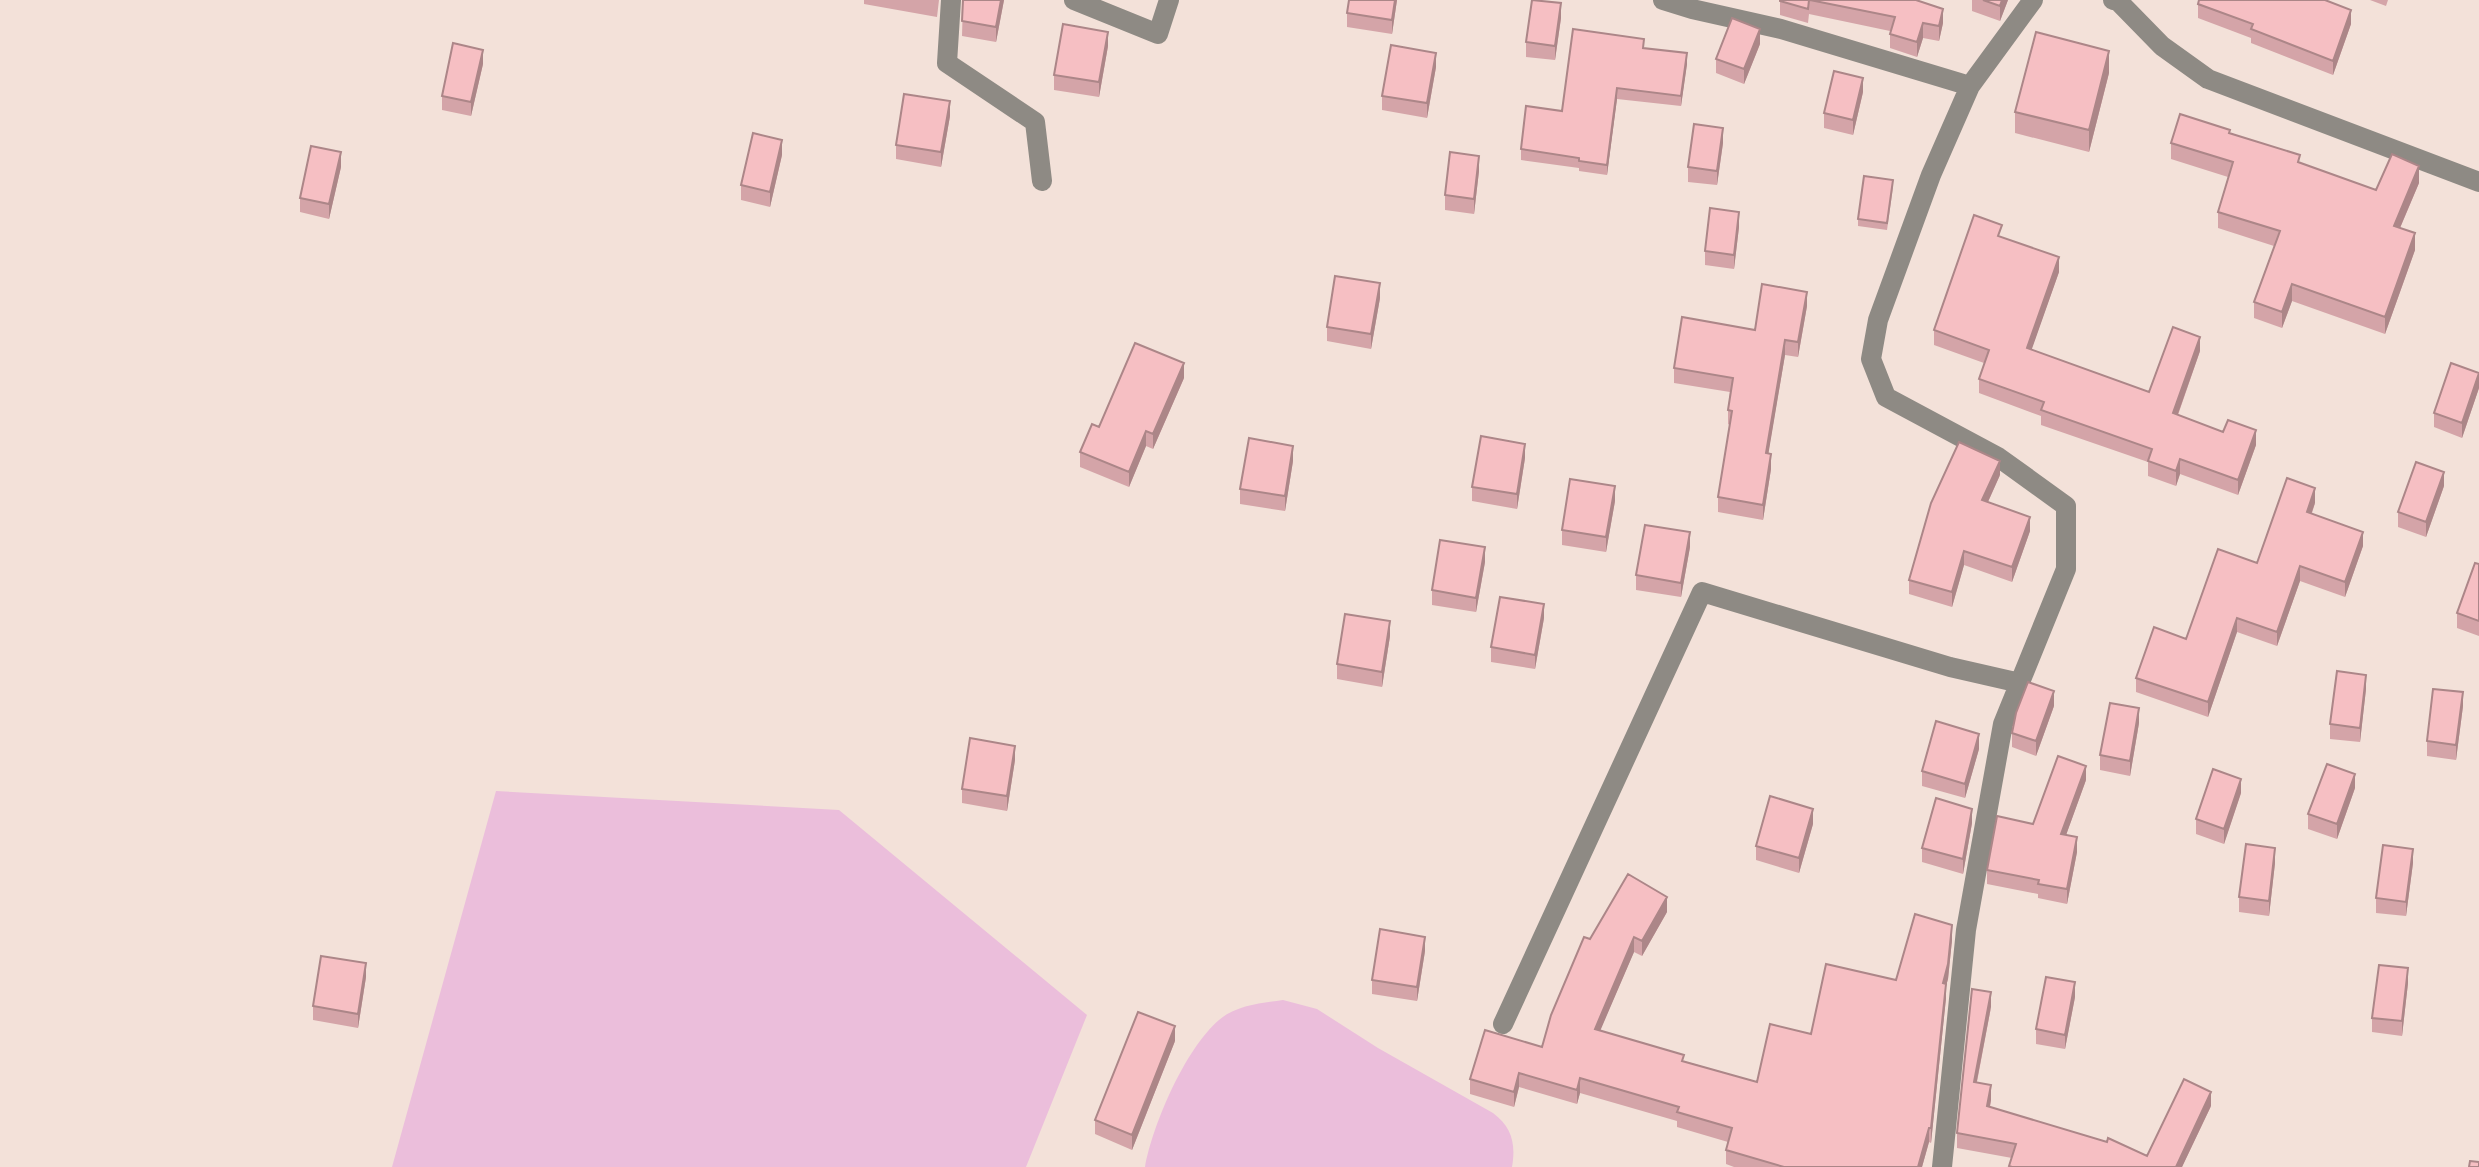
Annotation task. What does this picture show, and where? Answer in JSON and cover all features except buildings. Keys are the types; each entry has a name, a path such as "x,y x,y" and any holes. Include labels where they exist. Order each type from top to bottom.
{"street":[{"path":"951,0 947,63 1035,122 1042,181"},
{"path":"1074,0 1158,34 1169,0"},
{"path":"1663,0 1781,29 1970,86"},
{"path":"1942,1167 1966,930 2003,724 2066,569 2066,506 1998,457 1886,397 1871,359 1883,305 1931,175 1970,86 2033,0"},
{"path":"2113,0 2118,1 2162,46 2208,79 2479,182"},
{"path":"1503,1024 1702,592 1950,667 2020,683"}],"shaded area":[{"path":"496,791 839,810 1087,1015 1026,1167 392,1167"},
{"path":"1283,1000 1317,1009 1378,1048 1493,1113 1505,1124 1511,1137 1512,1167 1145,1167 1155,1130 1172,1088 1206,1033 1233,1011"}]}
